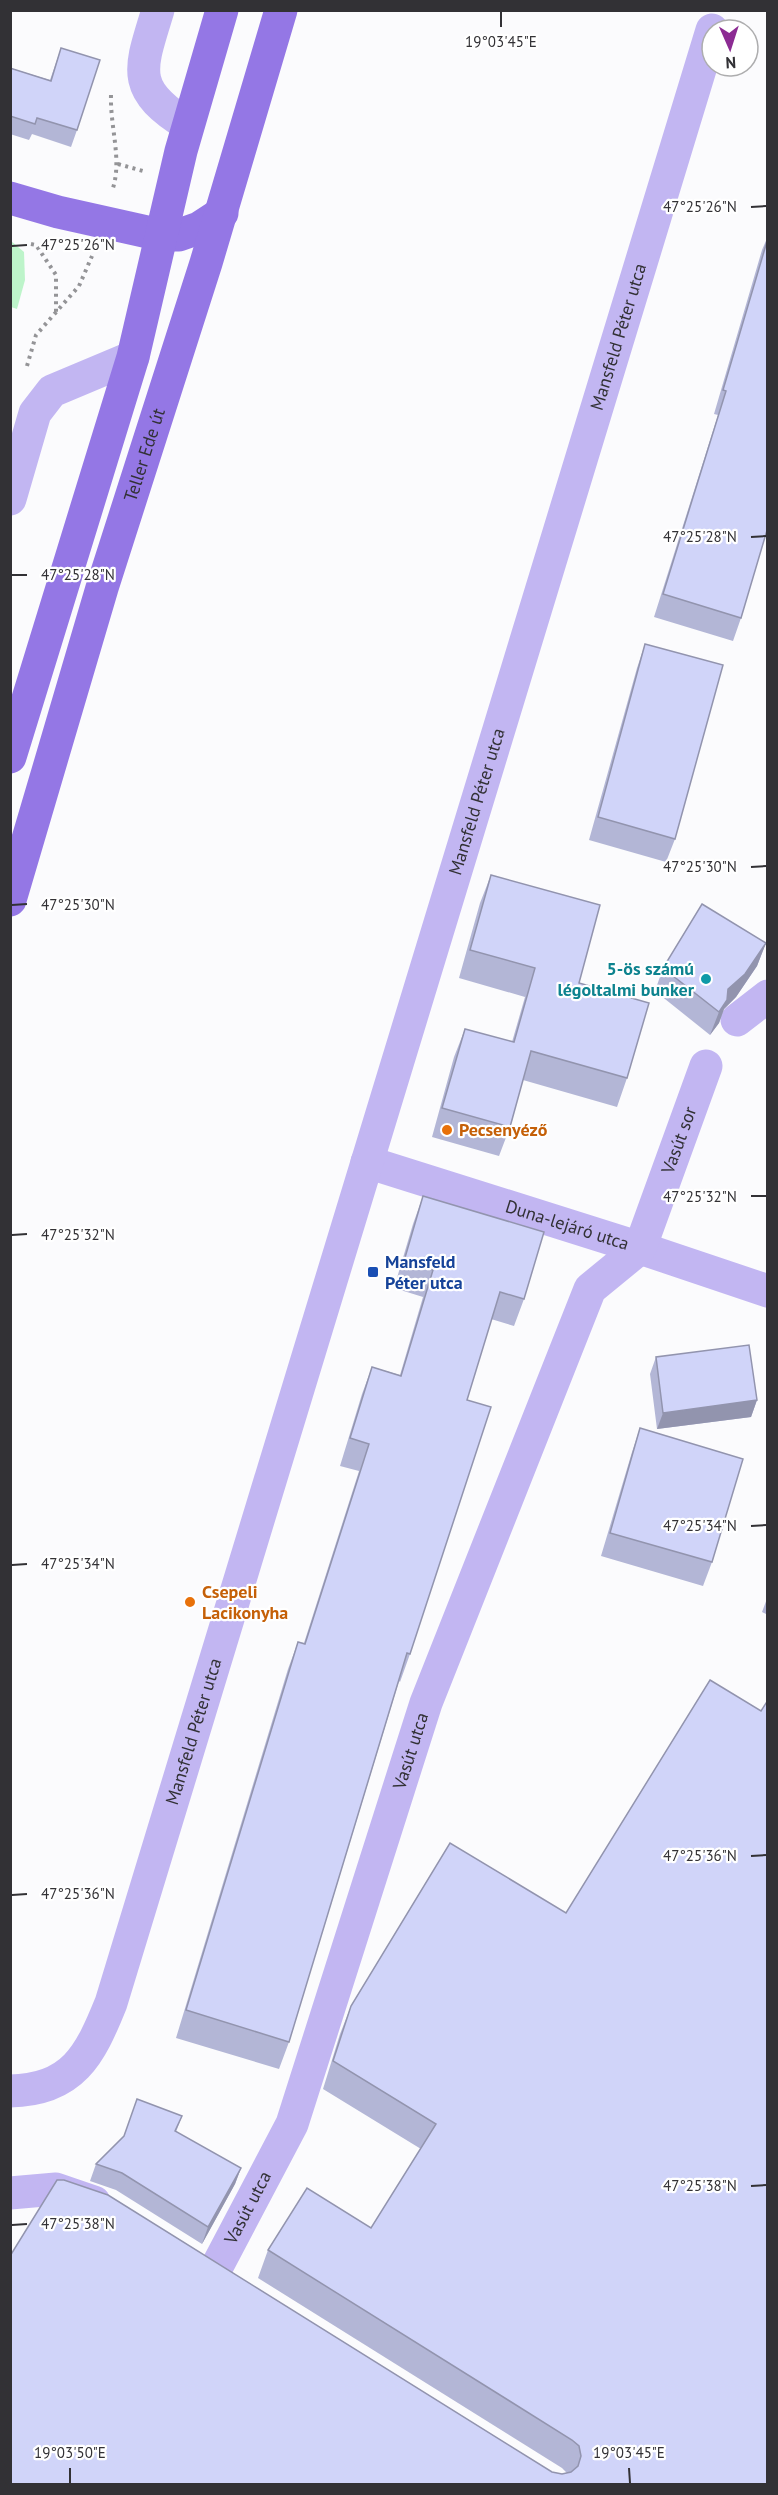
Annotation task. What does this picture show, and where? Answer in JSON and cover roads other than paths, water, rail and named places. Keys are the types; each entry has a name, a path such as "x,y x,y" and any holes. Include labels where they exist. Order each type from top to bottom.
{"main road":[{"path":"10,758 133,357 188,125 222,10"},
{"name":"Teller Ede út","path":"10,900 102,588 222,213 281,10"},
{"path":"10,198 58,212 161,236 179,235 199,228 222,213"}],"street":[{"path":"158,10 142,62 146,86 157,104 188,125"},
{"name":"Mansfeld Péter utca","path":"10,2091 30,2091 67,2077 87,2054 111,2002 700,69"},
{"path":"10,499 35,413 52,391 133,357"},
{"path":"737,1020 768,996"},
{"name":"Vasút sor","path":"640,1248 706,1066"},
{"name":"Duna-lejáró utca","path":"368,1162 768,1291"},
{"name":"Vasút utca","path":"184,2256 223,2281 292,2124 426,1703 590,1289 640,1248"},
{"path":"10,2193 56,2189 106,2206 116,2213"}],"place":[{"name":"5-ös számú légoltalmi bunker","path":"706,979"},
{"name":"Pecsenyéző","path":"447,1130"},
{"name":"Mansfeld Péter utca","path":"373,1272"},
{"name":"Csepeli Lacikonyha","path":"190,1602"}]}
